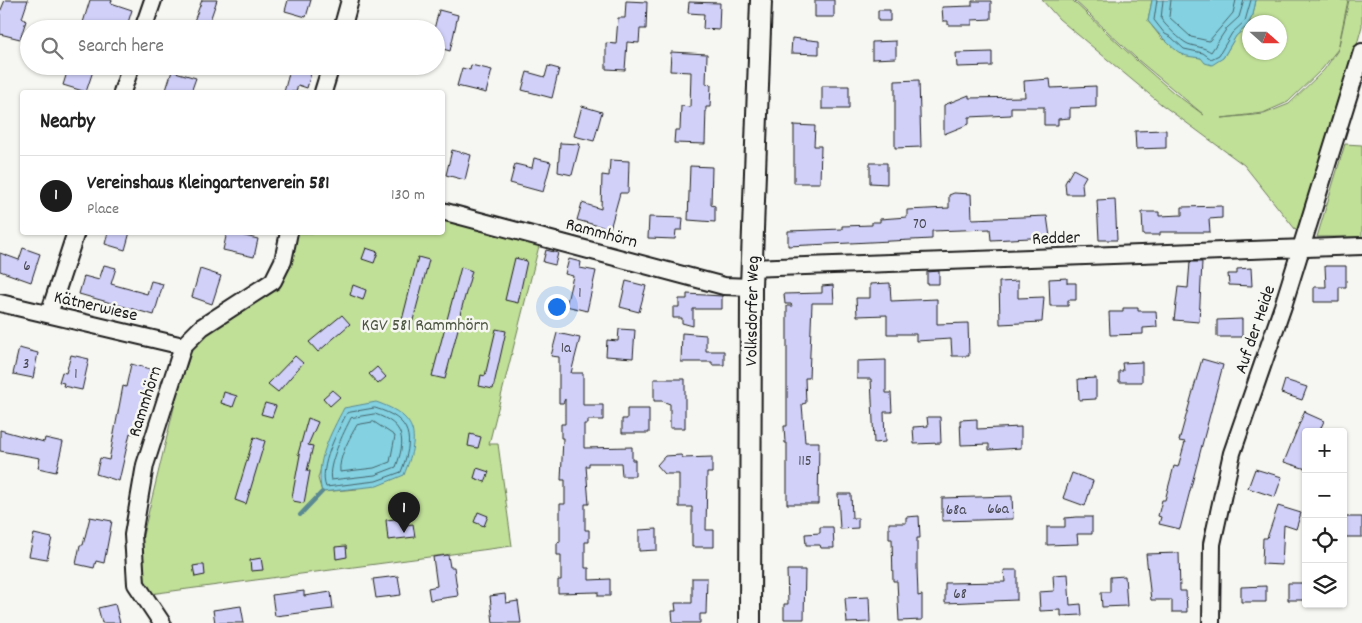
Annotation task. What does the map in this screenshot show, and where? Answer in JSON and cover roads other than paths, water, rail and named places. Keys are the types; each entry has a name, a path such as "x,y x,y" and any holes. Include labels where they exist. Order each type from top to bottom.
{"street":[{"path":"146,20 153,0"},
{"path":"344,20 350,0"},
{"name":"Volksdorfer Weg","path":"750,623 751,278 760,0"},
{"name":"Auf der Heide","path":"1211,623 1212,544 1232,453 1301,247 1362,52"},
{"path":"123,90 128,75"},
{"path":"325,90 329,75"},
{"name":"Rammhörn","path":"445,212 724,286 751,278"},
{"path":"49,314 75,235"},
{"name":"Rammhörn","path":"162,623 136,584 133,535 145,465 183,346 202,327 273,281 283,261 288,235"},
{"name":"Redder","path":"751,278 1301,247 1362,246"},
{"name":"Kätnerwiese","path":"0,303 183,346"}],"water":[{"path":"1152,0 1256,0 1253,15 1242,15 1242,31 1236,36 1223,58 1212,65 1205,63 1201,58 1182,54 1173,48 1148,21"},
{"path":"376,402 401,414 412,430 412,450 404,475 377,486 322,492 320,470 322,459 329,438 344,408"}],"waterway":[{"path":"300,515 322,492"}],"place":[{"name":"Vereinshaus Kleingartenverein 581","path":"404,533"}],"park label":[{"name":"KGV 581 Rammhörn","path":"425,324"}]}
